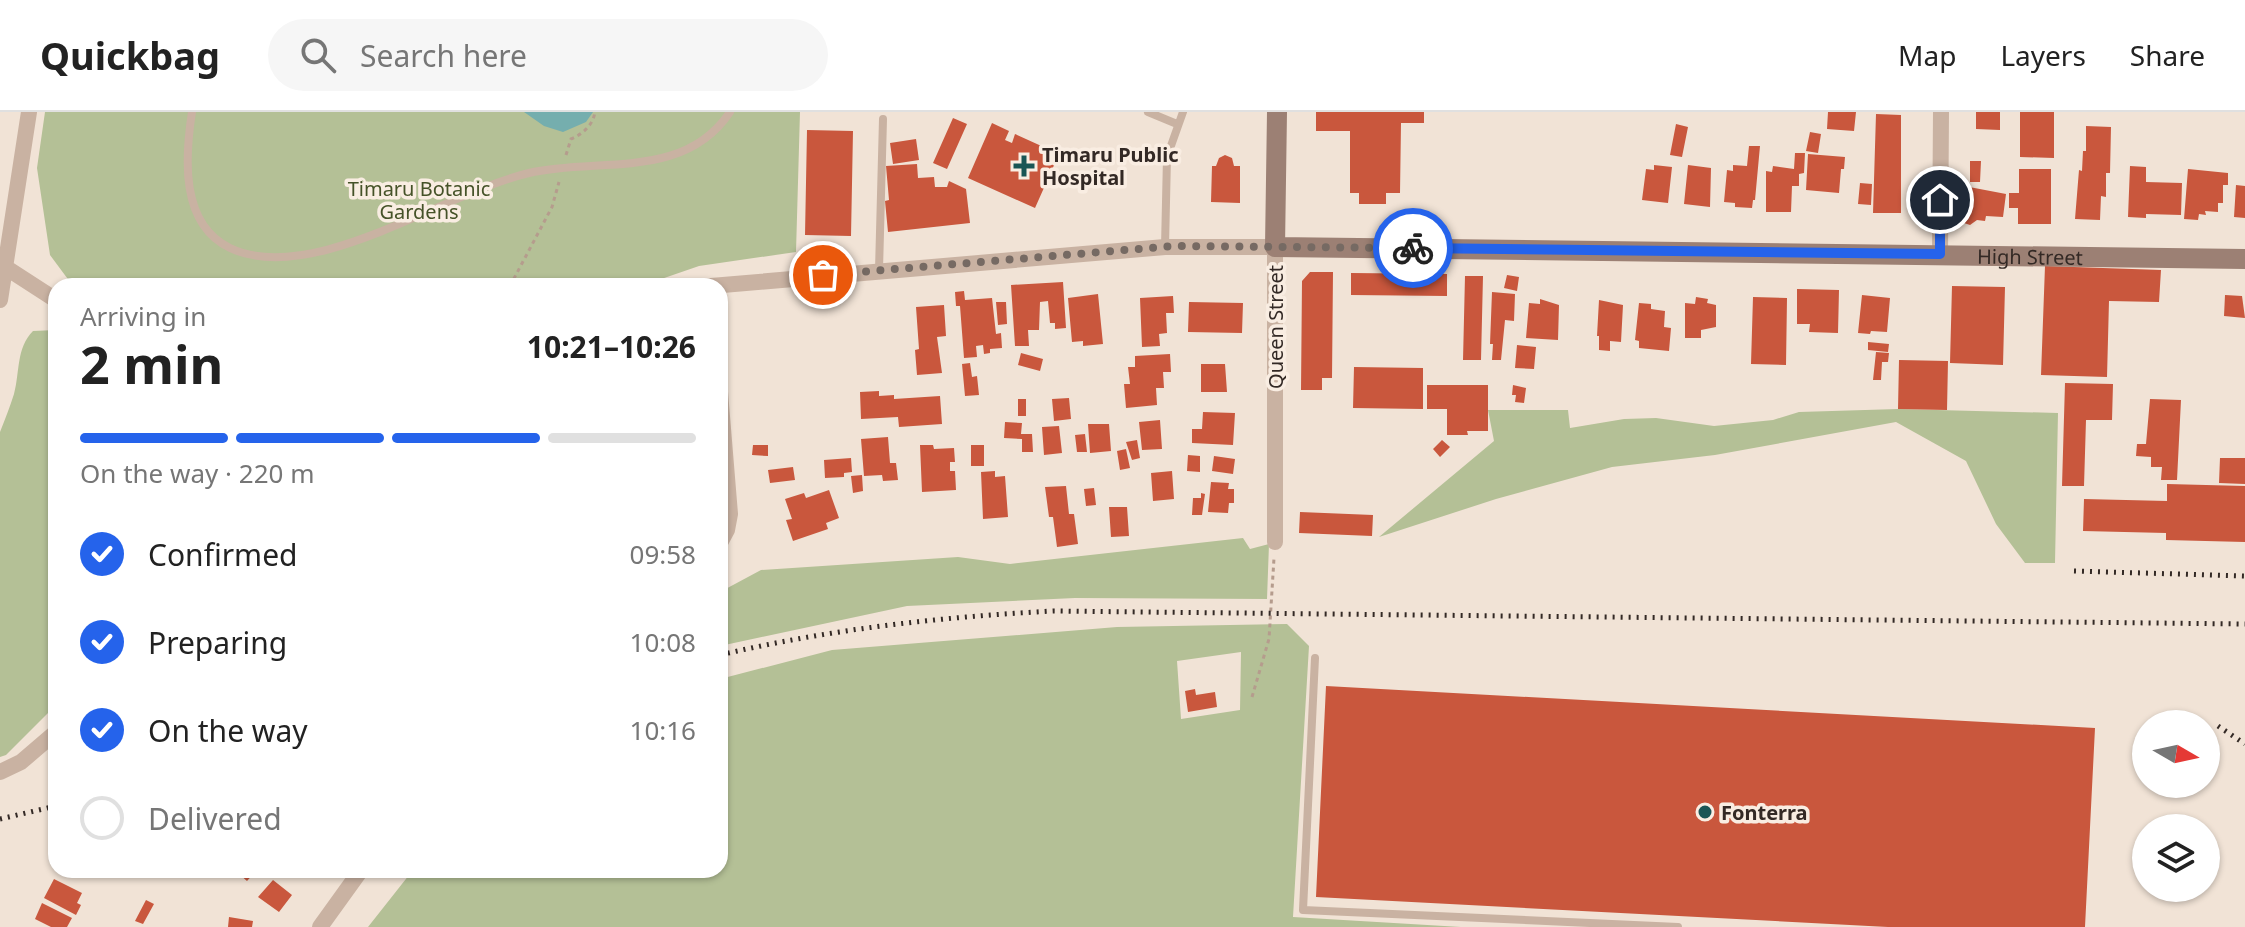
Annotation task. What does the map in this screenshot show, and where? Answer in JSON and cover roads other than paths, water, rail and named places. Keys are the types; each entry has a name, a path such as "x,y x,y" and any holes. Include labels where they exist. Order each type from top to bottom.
{"street":[{"path":"0,300 29,112"},
{"name":"Queen Street","path":"1275,542 1277,112"},
{"path":"1940,254 1941,112"},
{"name":"High Street","path":"728,284 1165,247 2245,259"},
{"path":"5,267 48,295"},
{"path":"728,490 728,525"},
{"path":"0,772 21,762 48,739"},
{"path":"320,927 355,878"}],"lane":[{"path":"192,112 187,166 198,216 214,239 248,255 286,256 332,248 401,224 482,187 527,173 667,158 698,144 730,112"},
{"path":"1148,112 1177,124"},
{"path":"1165,247 1167,157 1183,112"},
{"path":"879,270 883,119"},
{"path":"1315,658 1303,910 1678,927"}],"water":[{"path":"524,112 593,112 586,122 563,132 544,126"}],"railway":[{"path":"2074,571 2245,576"},
{"path":"728,653 886,626 1053,611 2245,624"},
{"path":"2220,727 2245,744"},
{"path":"0,819 48,808"}],"place":[{"name":"Timaru Public Hospital","path":"1024,166"},
{"name":"Fonterra","path":"1705,812"}],"park label":[{"name":"Timaru Botanic Gardens","path":"419,200"}]}
